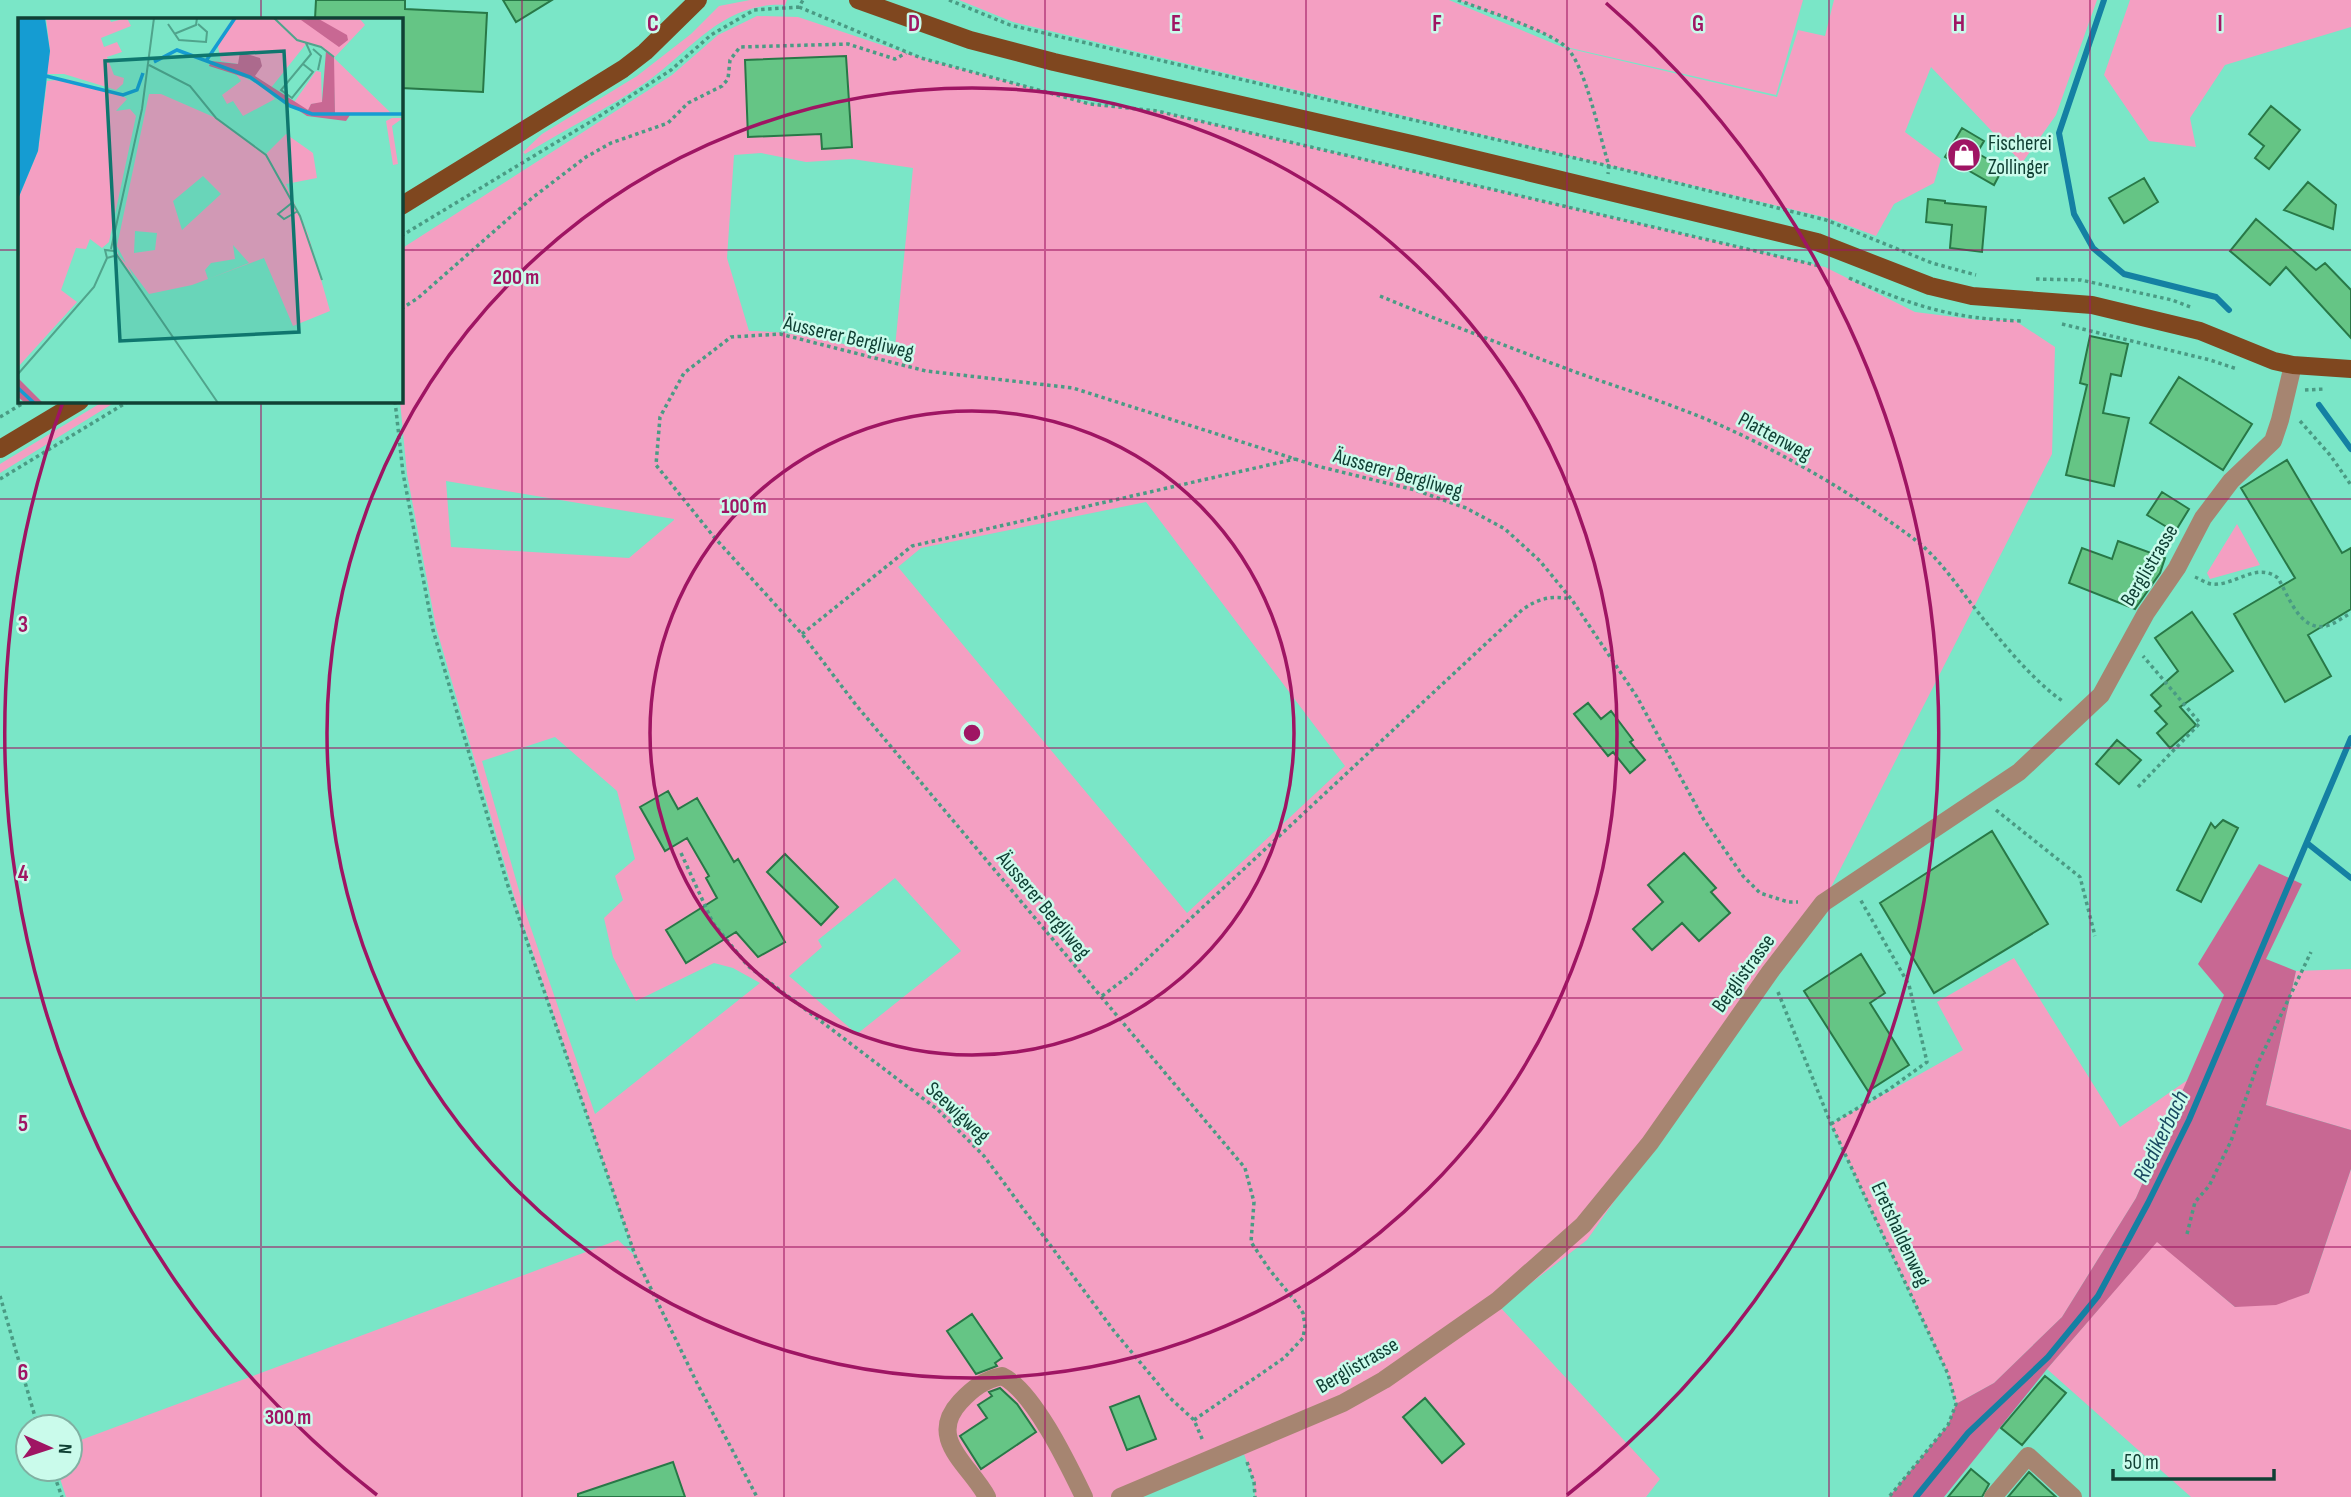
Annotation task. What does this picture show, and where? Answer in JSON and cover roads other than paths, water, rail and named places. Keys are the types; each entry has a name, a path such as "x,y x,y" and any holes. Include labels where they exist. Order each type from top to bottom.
{"main road":[{"path":"402,205 623,69 645,52 698,0"},
{"path":"858,0 970,40 1054,62 1416,145 1817,242 1930,286 1972,296 2092,304 2200,331 2274,361 2351,369"},
{"path":"0,449 78,402"}],"street":[{"name":"Berglistrasse","path":"1120,1497 1343,1403 1384,1380 1497,1301 1583,1225 1650,1143 1770,972 1823,903 2019,772 2101,695 2146,613 2177,568 2191,539 2218,497 2273,441 2293,365"},
{"path":"986,1497 981,1486 952,1451 946,1427 955,1408 975,1386 1002,1376 1009,1379 1034,1408 1059,1445 1084,1497"},
{"path":"1993,1497 2028,1456 2073,1497"}],"waterway":[{"name":"Riedikerbach","path":"2104,0 2059,133 2074,214 2093,248 2124,274 2216,297 2229,310"},
{"name":"Riedikerbach","path":"2319,405 2351,449"},
{"name":"Riedikerbach","path":"1916,1497 1968,1433 2048,1357 2098,1296 2189,1120 2351,738"},
{"path":"2307,843 2351,878"}],"place":[{"name":"Fischerei Zollinger","path":"1964,155"}]}
